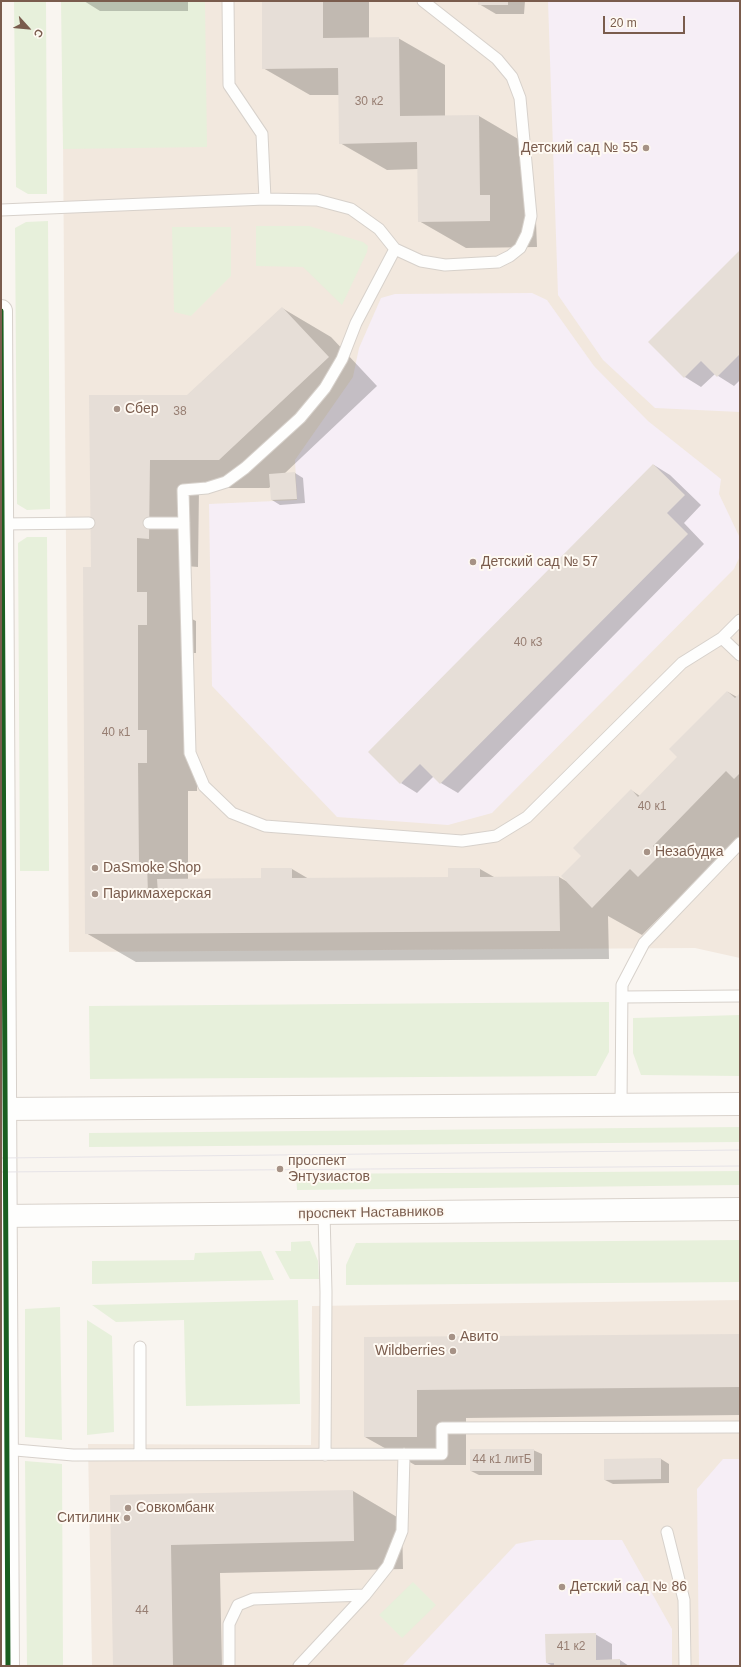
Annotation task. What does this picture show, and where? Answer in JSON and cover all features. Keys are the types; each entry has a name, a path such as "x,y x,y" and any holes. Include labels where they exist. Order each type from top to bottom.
{"main road":[{"path":"1,311 4,1578 8,1666"},
{"path":"3,1109 740,1104"},
{"name":"проспект Наставников","path":"3,1216 740,1209"}],"lane":[{"path":"228,1 229,85 262,134 265,199"},
{"path":"1,210 265,199 317,200 351,209 379,229 396,249 421,261 446,265 498,262 510,256 520,248 527,234 531,216 520,98 512,78 498,59 423,1"},
{"path":"396,249 356,323 342,359 325,388 300,418 226,482 207,488 184,490 190,753 204,786 232,814 265,826 462,841 496,836 527,817 682,664 722,638 740,620"},
{"path":"2,524 90,523"},
{"path":"149,523 184,523"},
{"path":"722,638 740,655"},
{"path":"621,1105 622,985 644,943 740,843"},
{"path":"623,997 740,996"},
{"path":"324,1213 326,1292 325,1455"},
{"path":"140,1347 140,1455"},
{"path":"4,1449 73,1455 442,1454 442,1428 740,1427"},
{"path":"299,1666 365,1594 388,1566 402,1531 404,1454"},
{"path":"667,1532 684,1600 685,1666"},
{"path":"229,1666 229,1624 238,1605 253,1599 365,1594"}],"shaded area":[{"path":"62,1 740,1 740,958 695,948 69,952"},
{"name":"Детский сад № 55","path":"548,1 740,1 740,412 655,408 603,360 558,295"},
{"name":"Детский сад № 57","path":"532,293 547,300 594,366 648,421 721,479 719,494 740,538 740,556 734,569 492,813 448,825 337,817 212,686 209,504 297,500 295,460 353,377 359,348 381,298 395,294"},
{"path":"740,1300 740,1666 92,1666 88,1444 311,1445 312,1306"},
{"path":"723,1459 740,1459 740,1666 699,1666 697,1489"},
{"name":"Детский сад № 86","path":"536,1540 622,1540 672,1629 672,1666 402,1666 516,1544"}],"green space":[{"path":"14,1 46,1 47,194 28,194 16,187"},
{"path":"61,1 205,1 207,147 63,149"},
{"path":"48,221 50,509 27,510 17,504 15,228 26,222"},
{"path":"256,226 309,226 363,242 368,246 367,252 342,305 303,267 256,266"},
{"path":"172,227 231,227 231,276 191,316 174,312"},
{"path":"27,537 47,537 49,871 20,871 18,543"},
{"path":"609,1002 609,1052 596,1076 90,1079 89,1006"},
{"path":"740,1015 740,1076 641,1075 633,1053 633,1018"},
{"path":"740,1127 740,1142 89,1147 89,1133"},
{"path":"740,1171 740,1185 297,1190 296,1174"},
{"path":"740,1240 740,1282 346,1285 346,1265 356,1243"},
{"path":"310,1241 318,1261 319,1279 290,1279 275,1251 291,1251 291,1242"},
{"path":"261,1251 274,1280 92,1284 92,1261 194,1260 195,1253"},
{"path":"298,1300 300,1404 186,1406 184,1320 116,1322 92,1305"},
{"path":"60,1307 62,1440 25,1437 25,1309"},
{"path":"87,1320 112,1336 114,1432 87,1435"},
{"path":"25,1461 62,1464 63,1666 27,1666"},
{"path":"413,1582 436,1605 402,1638 379,1615"}],"building":[{"path":"262,1 323,1 323,38 399,37 400,116 479,115 480,195 490,195 490,221 418,222 417,142 339,144 338,68 262,69"},
{"path":"478,1 508,1 508,5 478,5"},
{"path":"740,250 740,354 717,377 701,361 684,378 648,342"},
{"path":"282,307 329,357 219,460 150,460 149,539 137,538 137,592 147,592 147,625 138,625 138,730 147,730 147,763 138,763 139,863 147,863 148,894 158,894 157,879 261,878 261,868 292,868 292,878 448,877 448,868 480,868 480,877 559,876 560,931 85,934 83,567 91,567 89,395 187,395"},
{"path":"653,464 685,495 667,513 688,534 440,784 420,764 400,784 368,752"},
{"path":"295,472 297,499 271,500 269,474"},
{"path":"727,691 735,698 740,693 740,773 734,779 726,771 653,846 661,854 638,877 630,869 592,908 561,876 581,856 573,848 631,789 638,797 677,757 669,749"},
{"path":"740,1334 740,1387 417,1390 417,1437 364,1437 364,1337"},
{"path":"470,1449 534,1449 534,1471 470,1471"},
{"path":"661,1458 661,1479 604,1480 604,1459"},
{"path":"353,1490 354,1541 171,1545 173,1666 113,1666 110,1495"},
{"path":"596,1633 596,1660 620,1659 620,1666 554,1666 554,1663 546,1663 545,1634"}],"tram line":[{"path":"1,1158 740,1150"},
{"path":"1,1172 740,1166"}],"cycle path":[{"path":"1,311 8,1666"}],"place":[{"name":"Детский сад № 55","path":"646,148"},
{"name":"Сбер","path":"117,409"},
{"name":"Детский сад № 57","path":"473,562"},
{"name":"Незабудка","path":"647,852"},
{"name":"DaSmoke Shop","path":"95,868"},
{"name":"Парикмахерская","path":"95,894"},
{"name":"проспект Энтузиастов","path":"280,1169"},
{"name":"Авито","path":"452,1337"},
{"name":"Wildberries","path":"453,1351"},
{"name":"Совкомбанк","path":"128,1508"},
{"name":"Ситилинк","path":"127,1518"},
{"name":"Детский сад № 86","path":"562,1587"}]}
